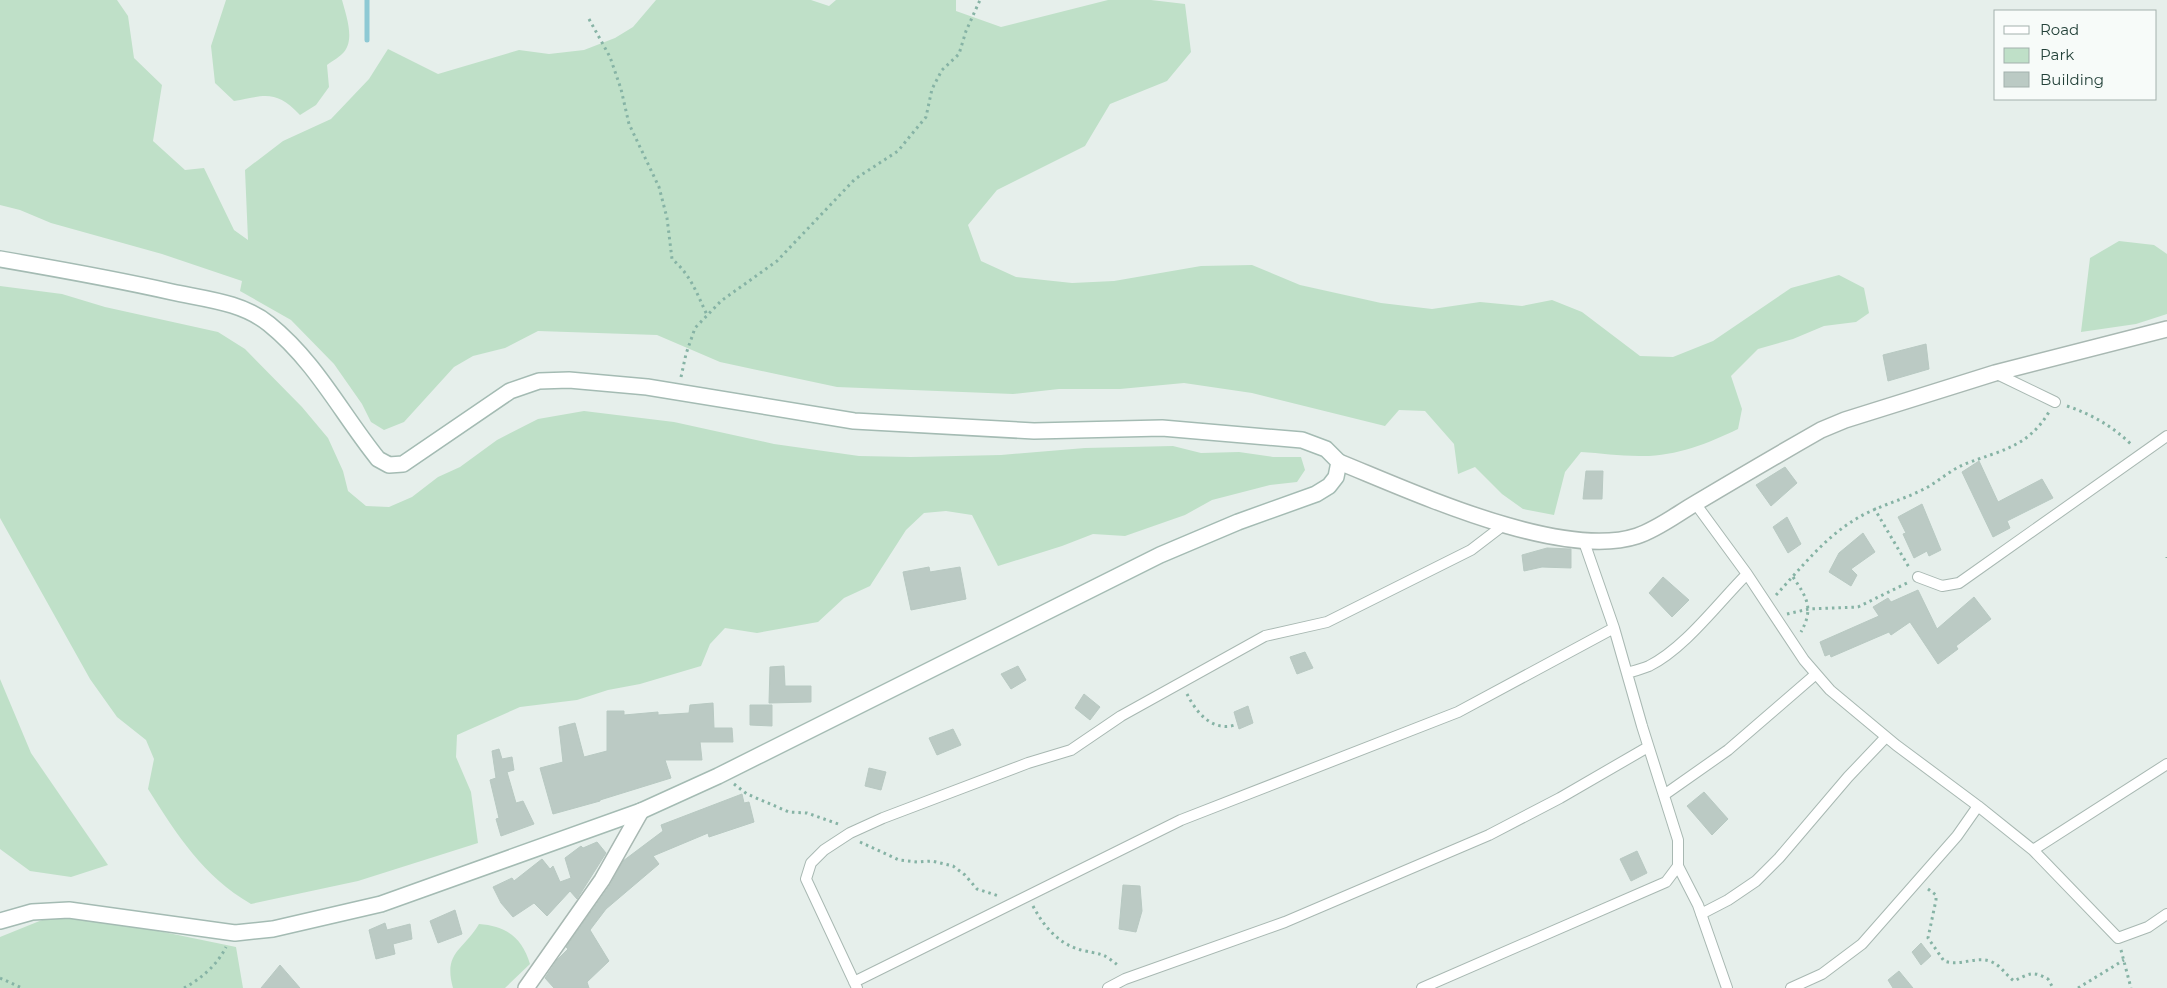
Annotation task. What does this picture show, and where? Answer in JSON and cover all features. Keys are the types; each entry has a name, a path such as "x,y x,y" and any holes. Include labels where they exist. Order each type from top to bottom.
{"main road":[{"path":"0,259 95,275 239,307 268,322 294,346 324,380 378,460 389,464 403,464 510,391 539,381 578,381 647,387 854,421 1034,430 1162,428 1302,440 1326,449 1339,462 1471,514 1524,530 1583,539 1605,540 1636,536 1695,504 1821,430 1845,420 1995,373 2167,329"},
{"path":"0,921 32,912 69,910 232,933 273,929 381,904 641,811 718,776 1160,555 1238,522 1316,494 1328,486 1336,477 1339,462"},
{"path":"526,988 602,880 641,811"}],"lane":[{"path":"1995,373 2055,402"},
{"path":"1918,577 1942,586 1960,583 2139,454 2167,436"},
{"path":"1695,504 1768,605 1794,646 1816,674 1843,701 1886,737 2033,850 2118,938 2148,928 2167,914"},
{"path":"1505,524 1472,550 1327,622 1265,636 1121,716 1071,750 1028,763 883,818 850,833 824,850 811,863 806,879 855,985 1017,900 1181,820 1458,712 1614,628"},
{"path":"1583,539 1614,628 1648,747 1678,840 1678,866 1701,914 1727,988"},
{"path":"1627,673 1648,667 1665,657 1746,574"},
{"path":"1664,795 1728,750 1816,674"},
{"path":"1701,914 1728,900 1756,881 1779,858 1848,777 1886,737"},
{"path":"1108,988 1125,979 1285,922 1386,877 1489,835 1560,798 1648,747"},
{"path":"2033,850 2167,764"},
{"path":"1791,988 1822,974 1862,944 1957,836 1978,806"},
{"path":"1422,988 1666,882 1678,866"}],"path":[{"path":"678,392 686,354 695,328 721,302 777,261 855,179 898,151 926,117 932,89 942,70 960,54 966,31 980,0"},
{"path":"589,18 610,57 621,89 629,124 659,187 667,218 672,259 683,268 693,282 707,315"},
{"path":"1768,605 1830,538 1874,508 1921,490 1963,465 2024,442 2040,427 2055,402 2091,415 2115,429 2139,454"},
{"path":"1774,616 1809,610 1858,607 1918,577 1899,553 1874,508"},
{"path":"1793,577 1802,591 1809,610 1805,625 1794,646"},
{"path":"1183,682 1192,704 1200,715 1220,726 1235,725"},
{"path":"718,776 771,806 789,812 807,813 840,824 862,844 899,860 932,861 953,866 965,874 977,889 1032,904 1051,932 1065,944 1084,951 1103,953 1121,968 1125,979"},
{"path":"1918,881 1936,895 1934,914 1928,938 1944,961 1954,963 1987,960 1994,962 2014,981 2027,973 2033,974 2048,979 2053,988"},
{"path":"184,988 198,981 222,955 232,933"},
{"path":"2118,938 2131,988"},
{"path":"2078,988 2124,960"},
{"path":"0,978 22,988"}],"green space":[{"path":"0,0 117,0 128,16 134,58 162,85 153,141 185,170 204,168 234,230 248,240 245,170 283,141 331,119 369,79 388,49 438,74 519,50 549,54 584,50 615,38 633,27 656,0 811,0 829,6 836,0 956,0 956,11 1001,27 1108,0 1151,0 1185,4 1191,52 1167,81 1110,104 1085,146 997,190 968,225 981,261 1016,277 1072,283 1114,281 1201,266 1252,265 1300,285 1381,303 1432,309 1480,302 1522,306 1552,300 1582,312 1640,356 1673,357 1713,341 1791,288 1839,275 1864,288 1869,313 1856,322 1824,326 1793,339 1758,349 1731,376 1742,409 1738,429 1690,449 1652,456 1581,452 1565,472 1554,515 1523,509 1502,494 1475,467 1458,474 1454,444 1425,411 1399,410 1385,426 1252,393 1184,383 1120,389 1059,389 1013,394 837,387 720,362 657,335 538,331 505,348 473,356 454,367 404,422 384,430 371,422 362,404 334,364 291,320 240,291 242,281 162,254 51,223 20,210 0,205"},
{"path":"226,0 342,0 349,27 349,40 344,52 327,65 329,87 316,105 300,115 284,101 270,96 234,101 215,83 211,46"},
{"path":"2119,241 2154,245 2167,254 2167,314 2136,324 2081,332 2090,258"},
{"path":"0,286 62,294 105,307 218,332 245,349 302,407 328,438 343,471 348,491 366,506 389,507 412,497 438,477 460,467 497,440 538,419 584,411 674,422 774,444 859,456 1001,455 1085,448 1173,446 1201,453 1239,452 1273,457 1301,457 1305,470 1297,482 1270,485 1212,500 1185,515 1125,536 1093,534 998,566 972,515 946,511 924,513 906,530 870,586 844,598 818,622 757,633 725,628 710,644 701,666 577,700 520,707 457,735 456,757 471,792 478,843 358,881 251,904 219,881 205,867 192,853 159,806 148,789 154,759 146,740 117,717 90,679 0,518"},
{"path":"0,679 31,753 108,865 71,877 30,871 0,849"},
{"path":"73,917 115,922 236,947 243,988 0,988 0,937 47,918"},
{"path":"479,924 497,927 512,935 527,955 530,964 505,988 453,988 451,967 453,959"}],"building":[{"path":"1926,344 1929,369 1888,381 1883,355"},
{"path":"1979,461 1998,502 2042,479 2053,498 2007,521 2010,528 1993,537 1962,472"},
{"path":"1785,467 1797,483 1771,506 1756,485"},
{"path":"1586,471 1603,471 1602,499 1583,499"},
{"path":"1922,504 1941,550 1929,556 1927,551 1914,558 1903,534 1906,533 1898,517"},
{"path":"1787,517 1801,544 1788,553 1773,527"},
{"path":"1863,533 1875,552 1851,569 1857,575 1851,586 1829,572 1839,553"},
{"path":"1547,548 1571,549 1571,568 1542,567 1524,571 1522,555"},
{"path":"929,567 930,572 960,567 966,599 911,610 903,572"},
{"path":"1663,577 1689,600 1672,617 1649,593"},
{"path":"1918,590 1937,629 1974,597 1991,619 1956,646 1958,649 1938,664 1910,622 1891,635 1889,632 1831,657 1830,654 1825,656 1820,642 1879,616 1873,607 1888,598 1891,602"},
{"path":"1305,652 1313,668 1297,674 1290,657"},
{"path":"784,666 785,686 811,686 811,702 769,703 770,667"},
{"path":"1018,666 1026,680 1011,689 1001,674"},
{"path":"1084,694 1100,707 1090,720 1075,708"},
{"path":"713,703 714,728 732,728 733,742 700,742 702,760 665,760 671,778 553,814 540,768 563,762 559,727 575,723 584,757 607,751 607,711 624,711 624,715 658,712 658,715 689,713 690,705"},
{"path":"750,705 772,705 772,726 750,725"},
{"path":"1248,706 1253,723 1239,729 1234,712"},
{"path":"953,729 961,745 937,755 929,738"},
{"path":"499,749 502,759 512,757 514,770 507,772 516,803 523,801 534,824 501,836 496,819 499,818 490,780 496,778 492,751"},
{"path":"869,768 886,772 881,790 865,786"},
{"path":"1704,792 1728,819 1712,835 1687,806"},
{"path":"742,794 744,803 749,802 754,822 709,837 708,833 653,856 659,864 606,909 590,930 609,961 587,982 589,988 554,988 545,978 557,960 568,949 566,947 610,885 623,861 663,831 661,825"},
{"path":"597,842 606,853 577,899 570,891 547,916 534,903 513,917 501,903 493,887 512,878 514,881 542,859 550,869 553,866 560,882 571,878 565,858 581,846 583,848"},
{"path":"1637,851 1647,873 1631,881 1620,859"},
{"path":"1123,885 1140,886 1142,911 1136,932 1119,929"},
{"path":"455,910 462,934 438,943 430,921"},
{"path":"385,923 387,930 410,924 412,939 393,944 395,954 376,959 369,930"},
{"path":"1921,943 1931,956 1921,965 1912,952"},
{"path":"280,965 300,988 261,988"},
{"path":"1899,971 1913,988 1893,988 1888,980"}],"waterway":[{"path":"367,0 367,40"}]}
